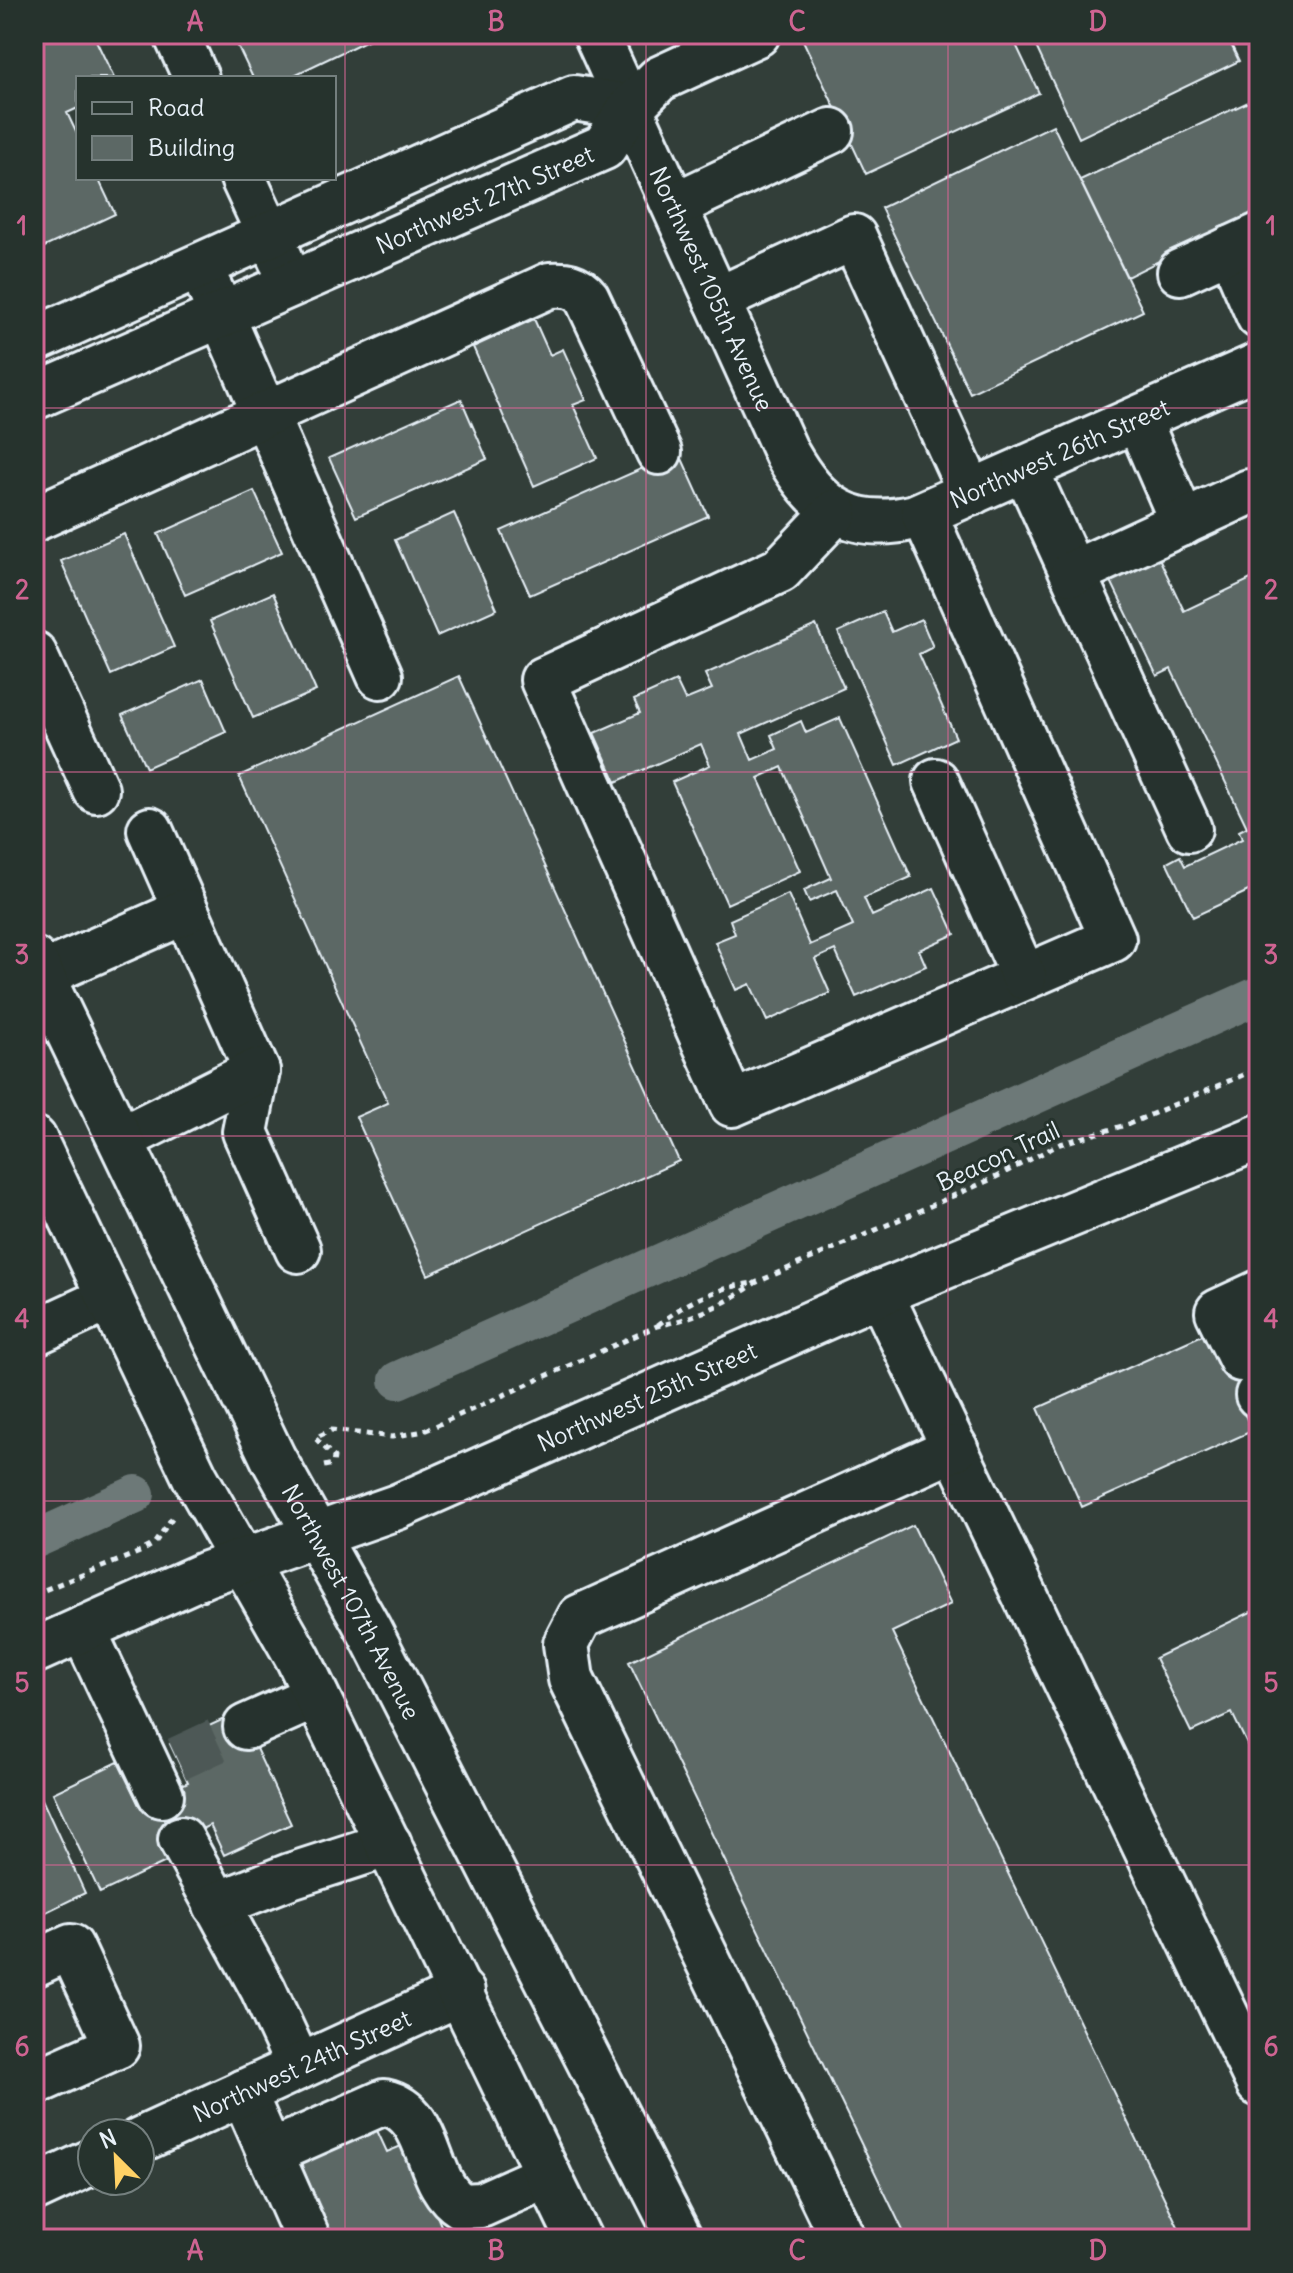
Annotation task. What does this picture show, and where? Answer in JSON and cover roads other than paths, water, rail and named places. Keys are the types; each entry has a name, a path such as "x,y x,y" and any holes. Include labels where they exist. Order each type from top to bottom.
{"main road":[{"path":"176,34 195,76"},
{"name":"Northwest 105th Avenue","path":"596,34 787,454 808,488 845,515"},
{"name":"Northwest 27th Street","path":"34,397 604,147 631,107 659,79 757,34"},
{"path":"34,340 574,98 631,107"},
{"path":"675,205 831,131"},
{"path":"244,180 292,284"},
{"path":"717,300 854,237 971,493"},
{"path":"1180,272 1245,243 1259,316"},
{"path":"199,265 380,676"},
{"path":"34,519 266,417 550,285 572,285 587,298 659,452"},
{"name":"Northwest 26th Street","path":"845,515 889,522 924,514 1259,365"},
{"path":"1138,419 1183,523"},
{"path":"1025,468 1189,829"},
{"path":"1073,573 1249,492"},
{"path":"845,515 780,570 543,680 732,1104 1113,939 924,514"},
{"path":"34,654 96,790"},
{"path":"936,781 1024,977"},
{"path":"150,830 257,1071 245,1132 298,1250"},
{"path":"36,971 186,911"},
{"name":"Northwest 107th Avenue","path":"36,971 121,1139 249,1408 369,1630 680,2239"},
{"path":"121,1139 257,1071"},
{"name":"Northwest 25th Street","path":"34,1651 206,1574 397,1507 880,1293 1259,1137"},
{"path":"34,1139 195,1477 246,1561 316,1696 579,2239"},
{"path":"880,1293 1259,2084"},
{"path":"1253,1383 1218,1312 1259,1293"},
{"path":"34,1333 110,1298"},
{"path":"843,2239 571,1679 566,1644 580,1617 955,1448"},
{"path":"83,1629 163,1775"},
{"path":"246,1727 316,1696"},
{"path":"181,1839 263,1989 299,2067"},
{"path":"216,1905 290,1876 389,1844"},
{"path":"34,1964 71,1947 117,2046 34,2083"},
{"name":"Northwest 24th Street","path":"156,2133 462,1992"},
{"path":"243,2092 308,2239"},
{"path":"269,2153 384,2102 400,2105 412,2117 447,2191 462,2206 481,2205 548,2175"},
{"path":"34,2189 76,2169"}],"waterway":[{"path":"398,1380 1259,995"},
{"path":"34,1540 136,1494"}],"tunnel":[{"path":"177,1759 246,1727"}]}
